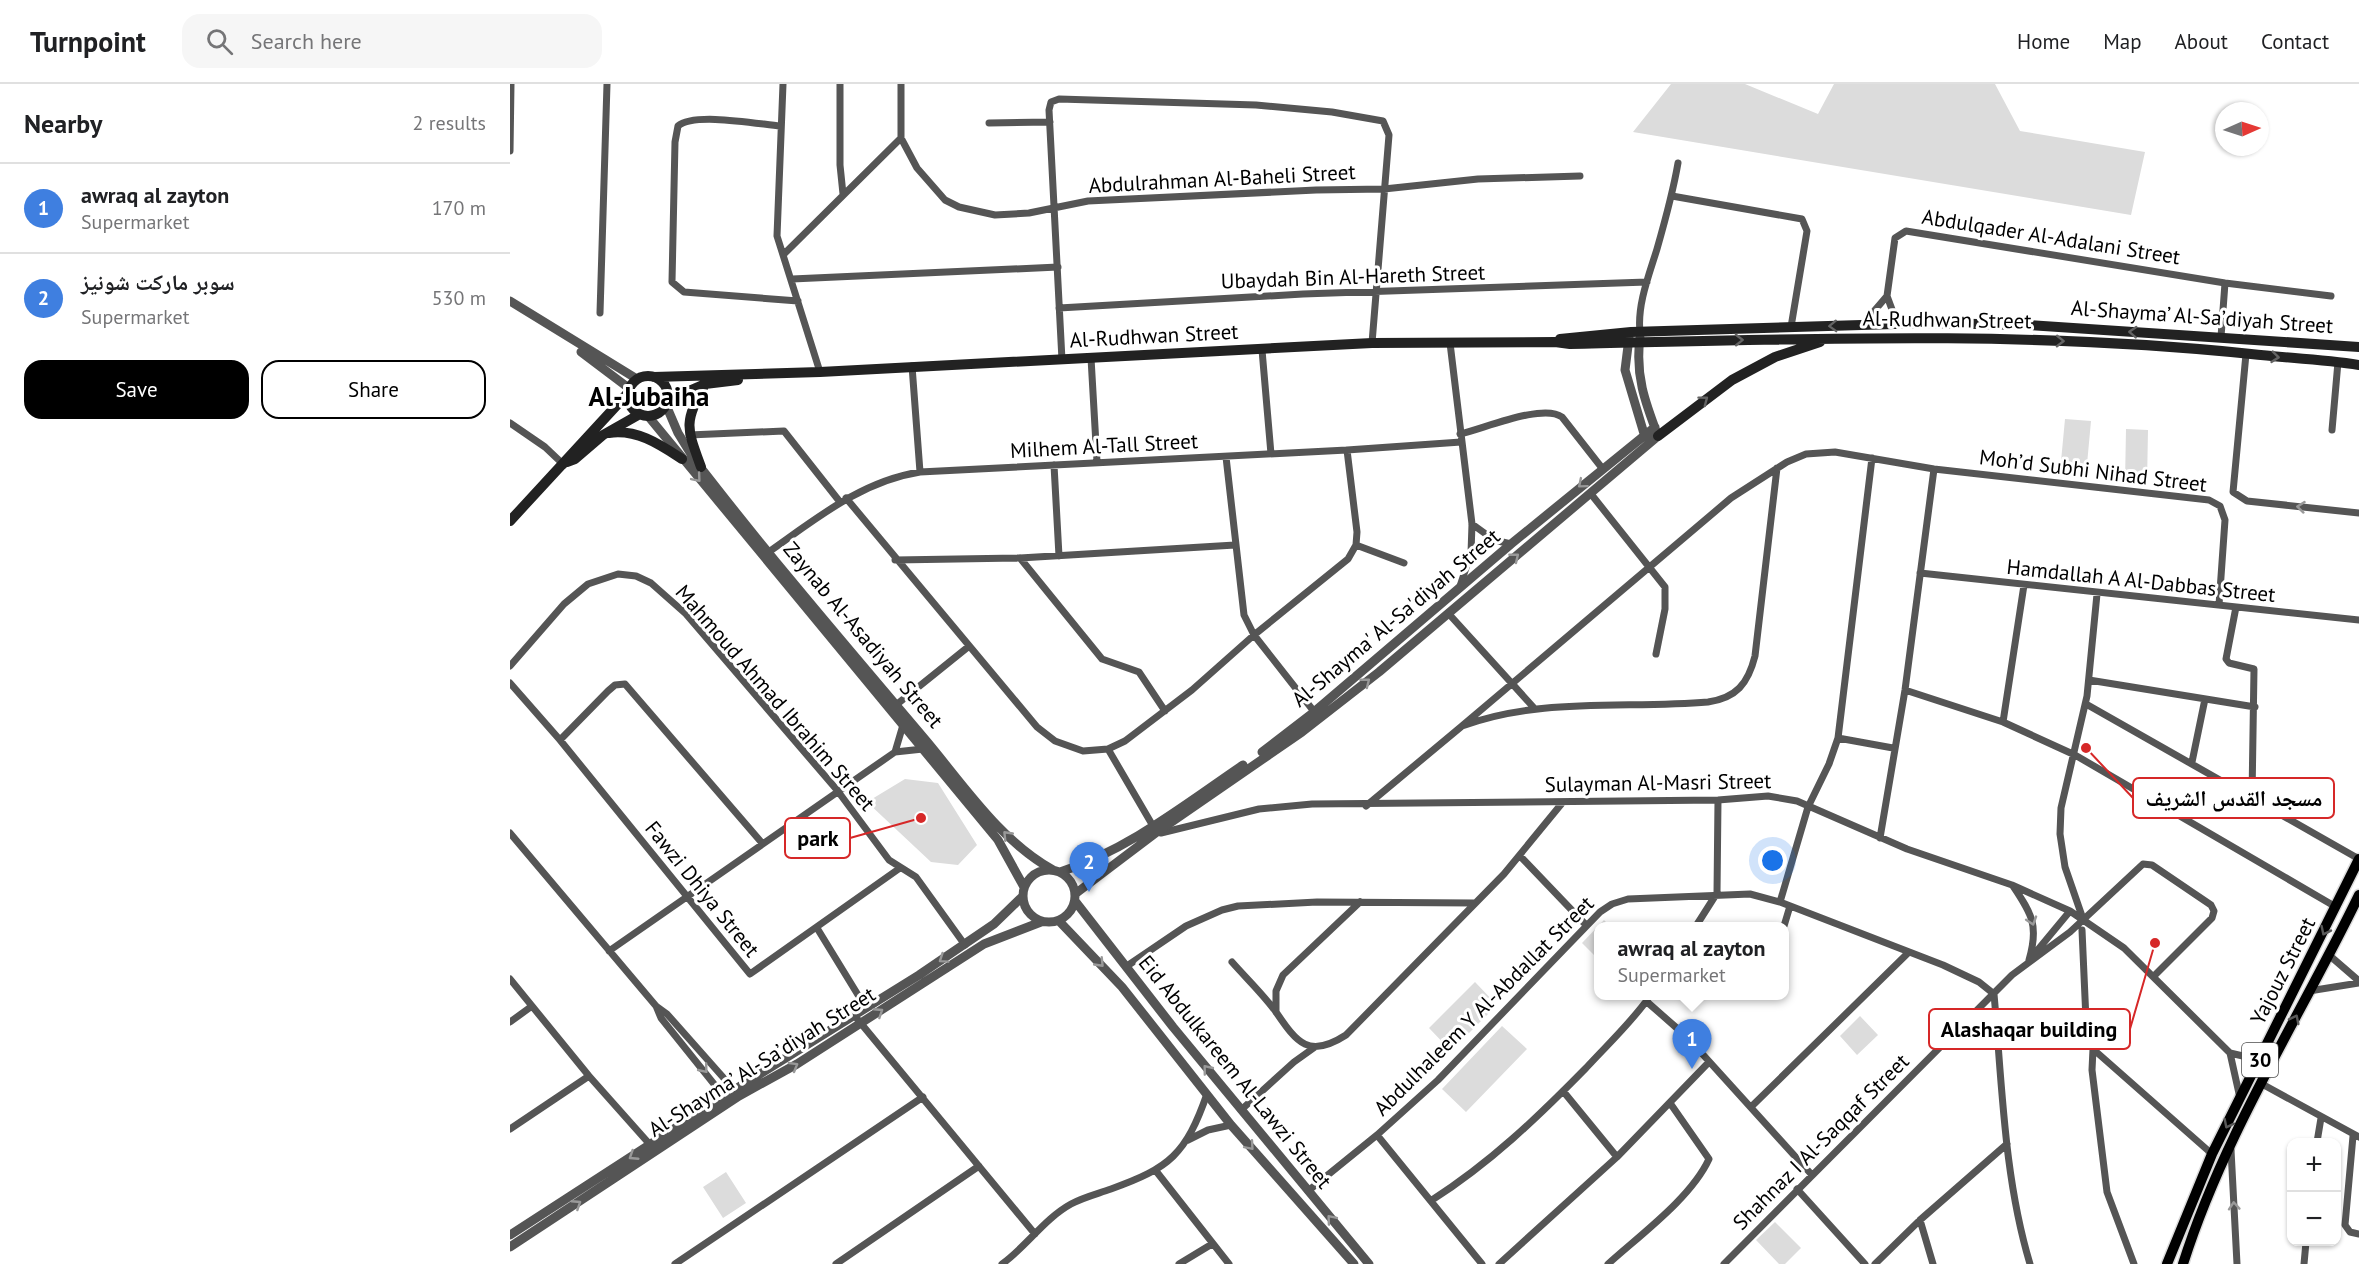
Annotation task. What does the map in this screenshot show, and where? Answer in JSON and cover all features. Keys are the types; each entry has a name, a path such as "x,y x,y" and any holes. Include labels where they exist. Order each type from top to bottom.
{"main road":[{"name":"Al-Shayma’ Al-Sa’diyah Street","path":"1791,327 1897,323 2029,325 2359,347"},
{"path":"1993,324 1993,338"},
{"path":"2029,325 2029,340"},
{"name":"Al-Rudhwan Street","path":"654,377 820,372 1372,343 1555,342 1569,337 1791,327"},
{"name":"Al-Rudhwan Street","path":"1635,334 1831,339 1993,338 2088,341 2338,362"},
{"path":"1657,431 1732,380 1775,357 1831,339"},
{"name":"Al-Shayma’ Al-Sa’diyah Street","path":"2338,362 2359,365"},
{"name":"Al-Rudhwan Street","path":"667,402 705,384 755,375"},
{"path":"510,521 565,464 573,450 629,391 637,379 645,376 654,377 663,382 668,390 667,402 662,411 644,415 603,435 575,459 565,464"},
{"path":"701,467 689,435 691,410 705,384"},
{"path":"629,391 631,406 644,415"},
{"path":"603,435 619,432 639,435 682,459"},
{"name":"Yajouz Street","path":"2167,1264 2212,1154 2359,859"},
{"name":"Yajouz Street","path":"2183,1264 2193,1231 2230,1146 2359,895"}],"street":[{"path":"510,151 511,84"},
{"path":"600,313 607,84"},
{"path":"783,84 776,227 820,372"},
{"path":"840,84 840,181 843,194"},
{"path":"784,254 901,138 901,84"},
{"path":"1062,360 1050,122 1050,102 1059,99 1256,105 1377,118 1386,124 1389,135 1372,343"},
{"path":"780,126 701,119 686,121 678,126 675,142 672,282 684,292 798,301"},
{"path":"989,123 1050,122"},
{"name":"Abdulrahman Al-Baheli Street","path":"901,138 926,180 945,200 959,207 995,215 1054,208 1088,201 1384,189 1478,179 1580,176"},
{"path":"1649,443 1630,392 1625,370 1672,196 1678,163"},
{"path":"1672,196 1802,219 1806,231 1791,327"},
{"name":"Abdulqader Al-Adalani Street","path":"1897,323 1887,296 1895,238 1902,232 1909,231 2225,283 2331,296"},
{"path":"792,279 1058,267"},
{"name":"Ubaydah Bin Al-Hareth Street","path":"1059,308 1303,294 1647,282"},
{"path":"2221,337 2225,283"},
{"path":"1863,324 1887,296"},
{"path":"510,301 637,379"},
{"path":"510,308 582,353 629,391"},
{"path":"1635,334 1641,388 1657,431"},
{"path":"1450,343 1472,524 1471,554 1460,586"},
{"path":"1262,350 1271,454"},
{"name":"Moh’d Subhi Nihad Street","path":"2246,354 2233,486 2235,495 2255,502 2359,513"},
{"path":"1091,358 1097,462"},
{"path":"2332,430 2338,362"},
{"path":"912,366 920,472"},
{"path":"1630,392 1641,388"},
{"name":"Zaynab Al-Asadiyah Street","path":"667,402 678,433 701,467 896,705 998,826 1029,855 1057,871"},
{"name":"Milhem Al-Tall Street","path":"770,551 843,500 873,484 920,472 1347,450 1460,438 1516,417 1555,413 1562,417 1602,468"},
{"name":"Zaynab Al-Asadiyah Street","path":"644,415 1004,848 1023,892"},
{"path":"510,423 565,464"},
{"path":"689,435 784,431 1019,708 1046,735 1077,749 1108,749 1137,733 1254,635 1344,564 1356,545 1358,532 1347,450"},
{"name":"Al-Shayma' Al-Sa'diyah Street","path":"1317,715 1510,544 1644,433 1657,431"},
{"name":"Al-Shayma' Al-Sa'diyah Street","path":"1155,829 1317,715 1448,613 1591,494 1649,443 1657,431"},
{"path":"1366,806 1731,498 1777,468 1816,452 1835,452 1934,469 1905,690 1893,748 1880,837"},
{"path":"1226,457 1241,603 1254,635 1317,715"},
{"path":"1780,902 1808,807 1829,764 1838,738 1872,458"},
{"path":"1053,465 1059,556"},
{"path":"1462,726 1491,717 1535,709 1694,703 1722,700 1738,691 1747,680 1755,656 1777,468"},
{"name":"Moh’d Subhi Nihad Street","path":"1934,469 2171,494 2214,501 2223,510 2225,520 2219,605"},
{"path":"1591,494 1661,580 1666,593 1656,654"},
{"path":"1472,524 1494,540 1510,544"},
{"path":"895,560 1020,558 1235,545"},
{"path":"1356,545 1404,564"},
{"path":"1020,558 1102,659 1138,672 1165,711"},
{"name":"Hamdallah A Al-Dabbas Street","path":"1920,573 2097,594 2359,620"},
{"name":"Mahmoud Ahmad Ibrahim Street","path":"510,666 577,592 596,580 610,575 636,576 665,593 686,614 837,790 889,860 916,877 965,945"},
{"path":"2003,722 2024,585"},
{"path":"2083,919 2082,911 2068,881 2060,834 2064,791 2075,755 2086,704 2097,594"},
{"path":"2236,607 2226,659 2229,663 2254,669 2252,797"},
{"path":"1448,613 1535,709"},
{"path":"896,705 968,646"},
{"path":"2089,680 2255,707"},
{"name":"Fawzi Dhiya Street","path":"510,683 688,895 750,974 900,868"},
{"path":"560,740 608,691 615,685 625,684 762,843"},
{"path":"1905,690 2003,722 2075,755 2336,907"},
{"path":"2192,762 2205,699"},
{"path":"2086,704 2192,762 2359,859"},
{"path":"895,752 903,725"},
{"path":"1838,738 1893,748"},
{"path":"609,951 837,790 895,752 923,749"},
{"path":"1108,749 1155,829"},
{"name":"Sulayman Al-Masri Street","path":"1155,829 1163,833 1278,806 1718,800 1782,797 1880,837 2012,885 2070,911 2100,929 2155,975 2230,1053"},
{"path":"1699,922 1717,893 1718,800"},
{"path":"1241,1110 1294,1062 1316,1047 1334,1042 1346,1035 1520,856 1563,802"},
{"path":"1057,871 1070,881 1075,898 1072,910 1059,921 1041,922 1029,914 1023,892 1039,871 1057,871 1096,860 1155,829"},
{"path":"1075,898 1155,829"},
{"path":"510,833 656,1006 667,1014 736,1093"},
{"path":"1520,856 1586,925"},
{"path":"2029,960 2070,932 2143,864 2152,865 2211,905 2214,911 2212,918 2155,975"},
{"path":"2012,885 2032,918 2036,933 2029,960"},
{"name":"Al-Shayma’ Al-Sa’diyah Street","path":"510,1247 653,1148 854,1015 965,945 994,924 1023,892"},
{"name":"Abdulhaleem Y Al-Abdallat Street","path":"1308,1191 1377,1135 1438,1080 1586,925 1605,907 1620,900 1717,893 1750,894 1780,902 1909,952 1978,982 1994,994"},
{"name":"Eid Abdulkareem Al-Lawzi Street","path":"1075,898 1173,1028 1369,1264"},
{"path":"1276,1012 1276,991 1283,975 1360,902"},
{"path":"1127,966 1186,926 1222,910 1253,904 1475,903"},
{"path":"1785,922 1790,906"},
{"path":"2030,1264 2020,1222 2007,1144 1994,994 2029,960 2070,911"},
{"name":"Eid Abdulkareem Al-Lawzi Street","path":"1059,921 1122,987 1231,1125 1354,1264"},
{"name":"Al-Shayma’ Al-Sa’diyah Street","path":"736,1093 861,1024 992,939 1041,922"},
{"path":"817,928 866,1008"},
{"path":"2070,932 2100,929"},
{"path":"2082,930 2086,1020 2093,1049 2092,1070 2107,1192 2134,1264"},
{"path":"1752,1106 1909,952"},
{"path":"2329,955 2359,982"},
{"path":"1232,962 1276,1012 1295,1039 1316,1047"},
{"path":"510,979 589,1076 653,1148"},
{"path":"2309,991 2359,982"},
{"name":"Shahnaz I Al-Saqqaf Street","path":"1724,1264 1994,994"},
{"path":"1432,1200 1495,1155 1563,1091 1646,1000"},
{"path":"1650,1000 1752,1106 1812,1174"},
{"path":"510,1022 532,1006"},
{"path":"656,1006 661,1018 726,1100"},
{"path":"854,1015 1035,1234"},
{"path":"2093,1049 2212,1154"},
{"path":"2240,1099 2230,1053 2260,1060"},
{"path":"1499,1264 1617,1157 1709,1062"},
{"path":"510,1130 589,1076"},
{"path":"2262,1084 2356,1137 2345,1225 2350,1232 2359,1234"},
{"path":"1563,1091 1617,1157"},
{"path":"1002,1264 1023,1249 1049,1219 1073,1203 1156,1171 1176,1155 1188,1140 1208,1094"},
{"path":"675,1264 923,1097"},
{"path":"1608,1264 1682,1196 1700,1176 1709,1159 1670,1103"},
{"path":"2318,1138 2321,1118"},
{"path":"1188,1140 1208,1130 1231,1125"},
{"path":"1377,1135 1432,1200 1479,1263"},
{"path":"1875,1264 1920,1220 2007,1144"},
{"path":"2230,1146 2237,1264"},
{"name":"Al-Shayma’ Al-Sa’diyah Street","path":"510,1235 653,1148"},
{"path":"836,1264 979,1166"},
{"path":"1156,1171 1229,1264"},
{"path":"1797,1189 1865,1264"},
{"path":"1920,1220 1933,1264"},
{"path":"1179,1264 1212,1244"},
{"path":"2304,1264 2306,1246"}],"shaded area":[{"path":"1671,84 1745,84 1818,114 1834,84 1995,84 2020,131 2145,152 2131,215 1633,132"},
{"path":"2065,419 2091,421 2086,475 2060,472"},
{"path":"2126,429 2148,430 2147,483 2125,482"},
{"path":"905,779 938,783 977,845 958,865 931,862 867,802"},
{"path":"1594,930 1594,955 1582,943"},
{"path":"1475,982 1497,1005 1451,1051 1429,1028"},
{"path":"1860,1016 1878,1035 1857,1055 1840,1036"},
{"path":"1502,1026 1527,1049 1466,1112 1442,1089"},
{"path":"726,1172 746,1203 723,1218 703,1187"},
{"path":"1775,1222 1801,1248 1785,1264 1779,1264 1756,1240"}],"place":[{"name":"مسجد القدس الشريف","path":"2086,748"},
{"name":"park","path":"921,818"},
{"name":"سوبر ماركت شونيز","path":"1089,892"},
{"name":"Alashaqar building","path":"2155,943"},
{"name":"awraq al zayton","path":"1692,1069"}],"district":[{"name":"Al-Jubaiha","path":"649,397"}]}
